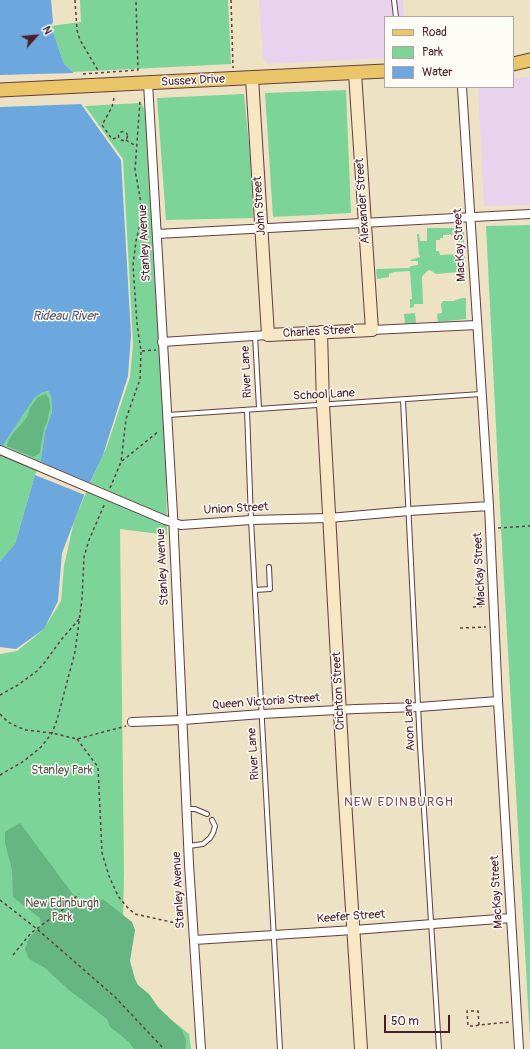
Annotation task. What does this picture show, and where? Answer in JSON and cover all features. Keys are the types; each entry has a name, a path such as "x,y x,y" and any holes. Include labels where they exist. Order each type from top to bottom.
{"main road":[{"path":"514,64 530,60"},
{"path":"514,64 530,66"},
{"name":"Sussex Drive","path":"0,90 384,71"}],"street":[{"name":"Alexander Street","path":"355,73 372,330"},
{"name":"John Street","path":"252,78 268,335"},
{"name":"Stanley Avenue","path":"148,83 162,342 168,419 188,846 201,1049"},
{"name":"MacKay Street","path":"462,88 489,506 498,701 519,1049"},
{"path":"157,234 530,214"},
{"name":"Charles Street","path":"162,342 321,332 477,325"},
{"name":"Crichton Street","path":"321,332 329,518 361,1049"},
{"name":"Union Street","path":"0,450 173,523 186,525 251,520 329,518 489,506"},
{"name":"Queen Victoria Street","path":"132,722 262,714 419,707 498,701"},
{"name":"Keefer Street","path":"194,940 511,918"}],"lane":[{"path":"394,0 396,16"},
{"name":"River Lane","path":"255,336 259,408"},
{"name":"School Lane","path":"168,419 259,408 481,394"},
{"name":"Avon Lane","path":"403,400 419,707 440,1049"},
{"name":"River Lane","path":"247,410 251,520 280,1049"},
{"path":"255,590 270,589 269,567"},
{"path":"187,809 195,809 207,814"},
{"path":"188,846 203,844 210,838 215,826 212,820"}],"path":[{"path":"75,0 77,30 80,40 99,73"},
{"path":"84,74 138,70 136,0"},
{"path":"231,0 234,68"},
{"path":"0,775 31,756 41,747 52,732 57,720 75,652 80,618 84,557 89,540 121,462 126,419 140,379 141,351 132,265 140,227 141,203 135,170 140,97"},
{"path":"114,98 112,107 102,125 112,139 119,137 136,147"},
{"path":"119,137 120,132 126,132 128,136 126,140"},
{"path":"140,227 150,225"},
{"path":"141,351 156,350"},
{"path":"121,462 168,419"},
{"path":"490,528 530,526"},
{"path":"474,598 486,597"},
{"path":"473,607 487,606"},
{"path":"0,695 18,685 37,671 80,618"},
{"path":"460,628 488,627"},
{"path":"0,714 8,722 26,730 52,732 77,739 129,725 132,722"},
{"path":"77,739 98,767 102,853 109,876 118,896 127,908 135,914 185,926"},
{"path":"13,954 37,929 61,911 79,894"},
{"path":"0,900 37,929 115,997 164,1049"},
{"path":"479,1025 478,1011 467,1011 468,1026 479,1025 517,1021"}],"shaded area":[{"path":"259,0 403,0 404,16 384,16 384,58 268,64 263,58"},
{"path":"530,77 530,205 484,206 478,88 514,88 514,78"}],"green space":[{"path":"80,0 228,0 231,64 73,72 64,64 51,26 81,22"},
{"path":"346,90 351,213 273,217 265,93"},
{"path":"244,94 250,155 253,218 166,220 157,98"},
{"name":"Stanley Park","path":"141,103 145,110 158,335 165,410 167,535 120,529 124,872 122,980 189,1034 191,1049 0,1049 0,654 17,651 43,630 61,601 64,566 74,521 107,446 130,377 133,344 123,159 85,106"},
{"path":"530,225 530,1040 501,528 486,226"},
{"path":"427,228 458,228 464,232 464,242 458,242 458,234 443,235 443,238 436,240 436,251 439,251 440,255 459,254 459,246 464,246 466,282 462,282 459,272 436,274 430,270 427,271 422,277 423,304 414,304 414,307 410,308 410,299 412,299 410,271 394,272 389,274 389,277 377,279 376,269 409,268 411,266 418,265 418,261 410,260 420,257 417,234 419,234 420,241 427,241"},
{"path":"466,298 466,319 438,322 437,314 442,313 441,304 443,301 453,301"},
{"path":"415,313 416,323 405,324 404,314"},
{"path":"48,391 51,396 52,412 45,431 40,466 35,475 15,544 0,561 0,450 34,397"},
{"path":"46,394 49,399 50,407 40,453 33,457 7,446 12,435 27,417 30,408 38,397"},
{"name":"New Edinburgh Park","path":"20,823 75,897 80,901 98,899 104,900 132,922 135,930 130,961 135,979 138,985 149,994 158,1007 182,1030 186,1041 185,1049 134,1049 129,1042 110,1027 107,1019 70,991 45,968 29,959 25,949 29,938 41,926 40,918 13,897 12,870 5,843 5,832"}],"water":[{"name":"Rideau River","path":"0,0 51,0 53,22 51,26 64,64 73,72 81,104 121,160 131,335 128,376 103,455 85,493 62,553 58,601 44,629 16,649 0,647 0,561 15,544 35,475 40,466 45,431 52,412 51,396 48,391 41,393 34,398 0,450"}],"pier":[{"path":"74,73 83,104 0,107 0,75"},
{"path":"40,463 90,483 85,495 35,475"}],"district":[{"name":"NEW EDINBURGH","path":"399,803"}]}
